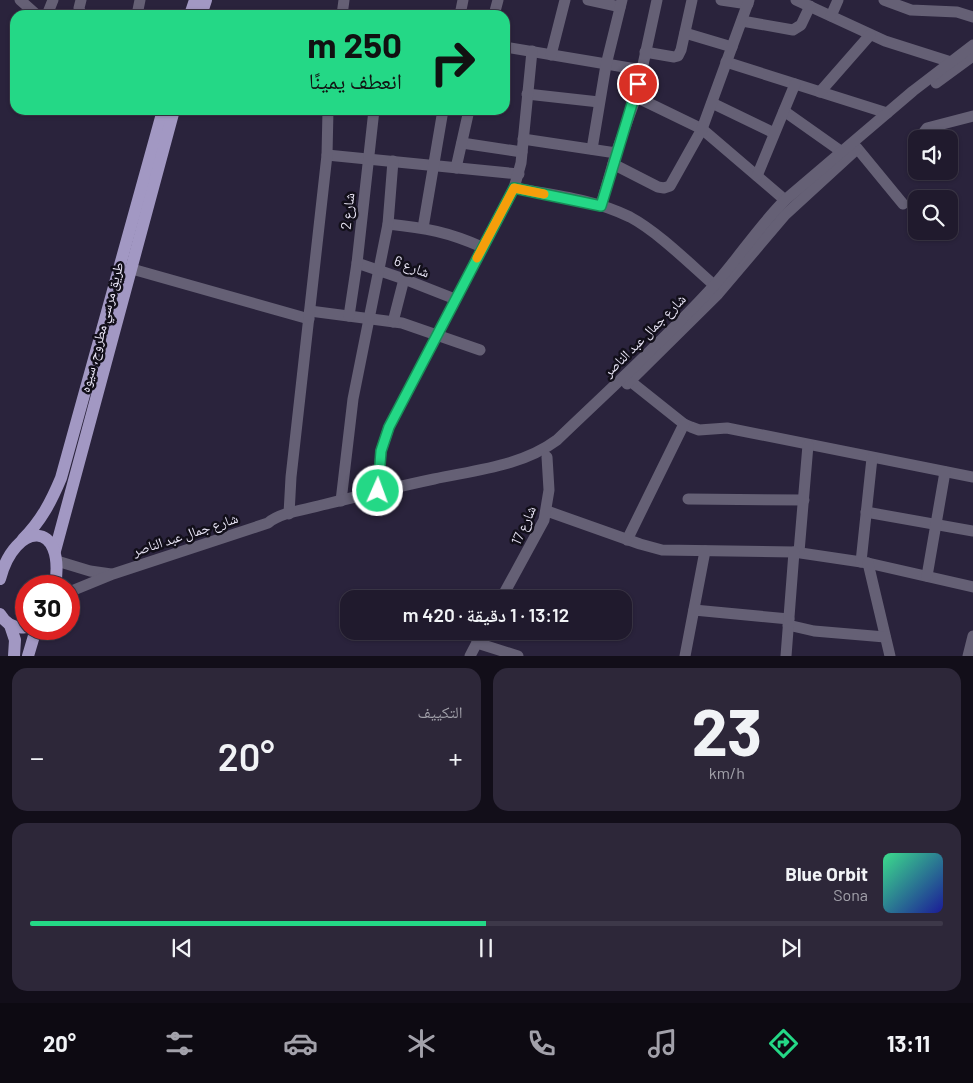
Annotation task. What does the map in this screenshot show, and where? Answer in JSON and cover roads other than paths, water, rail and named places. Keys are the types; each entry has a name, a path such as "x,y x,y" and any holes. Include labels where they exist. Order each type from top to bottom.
{"main road":[{"name":"طريق مرسي مطروح, سيوه","path":"0,579 8,558 46,512 61,478 162,115"},
{"name":"طريق مرسي مطروح, سيوه","path":"55,575 56,556 173,115"},
{"path":"23,539 34,535 45,538 50,541 56,556"},
{"path":"4,620 15,626"},
{"path":"4,620 15,640 14,656"},
{"path":"28,656 33,640"}],"street":[{"path":"20,0 31,10"},
{"path":"551,55 565,0"},
{"path":"588,0 621,4 606,65 592,149"},
{"path":"601,206 614,159 636,97 657,0"},
{"path":"645,52 676,57 680,53 692,0"},
{"path":"523,139 592,149 614,159 664,188 670,186 702,129 749,2 721,0"},
{"path":"831,16 838,0"},
{"path":"884,0 911,10 957,12 973,17"},
{"path":"742,21 794,30 801,25 802,2 870,35 951,62"},
{"path":"685,33 732,47"},
{"path":"820,92 870,35"},
{"name":"شارع جمال عبد الناصر","path":"268,523 274,524 380,497 515,469 546,457 560,447 630,381 641,365 714,285 770,216 786,200 886,113 973,46"},
{"path":"510,48 642,70"},
{"path":"378,491 379,463 384,439 436,335 514,188 522,152 532,51"},
{"name":"شارع جمال عبد الناصر","path":"80,588 113,574 268,523 272,519 289,514 378,491 516,461 538,453 557,440 718,294 785,215 858,148 917,97 973,56"},
{"path":"726,62 886,113"},
{"path":"757,176 795,84"},
{"path":"527,94 600,102"},
{"path":"636,97 702,129 786,200"},
{"path":"712,103 774,133"},
{"path":"784,111 842,152"},
{"path":"289,514 291,477 327,155 328,115"},
{"name":"شارع 2","path":"349,316 357,263 373,115"},
{"path":"423,228 442,115"},
{"path":"456,168 468,115"},
{"path":"926,130 973,116"},
{"path":"462,143 522,152"},
{"path":"858,148 903,204"},
{"path":"327,155 518,174"},
{"path":"341,501 348,426 388,224 393,161"},
{"path":"514,188 601,206 631,218 646,228 714,285"},
{"path":"388,224 449,233 482,247"},
{"name":"شارع 6","path":"357,263 404,278 455,299"},
{"path":"132,269 310,315 349,316 393,322 480,350"},
{"path":"393,322 404,278"},
{"path":"630,381 684,424 699,430 727,428 973,477"},
{"path":"627,540 684,424"},
{"path":"786,656 804,500 808,445"},
{"name":"شارع 17","path":"506,590 540,529 547,511 549,490 546,457"},
{"path":"872,458 866,512 864,562 890,656"},
{"path":"927,576 945,472"},
{"path":"688,499 804,500"},
{"path":"547,511 627,540 662,550 797,552 864,562 973,587"},
{"path":"866,512 973,531"},
{"path":"685,656 704,551"},
{"name":"شارع جمال عبد الناصر","path":"56,556 90,571 113,574"},
{"path":"694,610 789,622 814,631 885,637"},
{"path":"969,655 973,636"},
{"path":"470,656 478,640"},
{"path":"477,643 518,656"}]}
